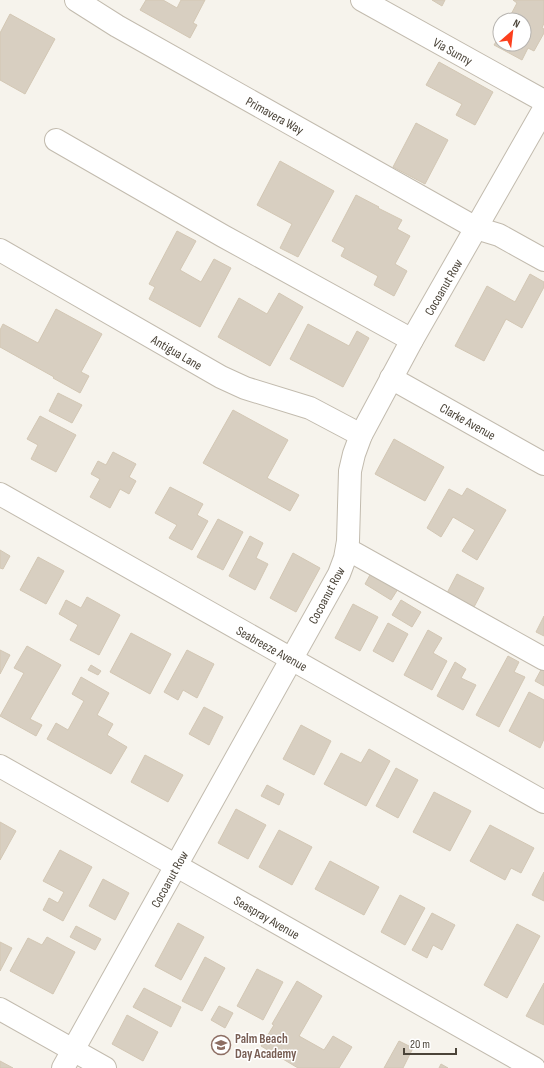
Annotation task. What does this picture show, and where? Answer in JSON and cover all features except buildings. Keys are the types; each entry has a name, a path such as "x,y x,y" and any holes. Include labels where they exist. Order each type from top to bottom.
{"street":[{"name":"Primavera Way","path":"76,0 117,26 476,228 499,235 544,260"},
{"name":"Via Sunny","path":"362,0 544,101"},
{"name":"Cocoanut Row","path":"68,1059 339,574 347,550 349,531 350,471 355,450 361,435 412,340 544,109"},
{"path":"56,140 223,236 412,340"},
{"name":"Antigua Lane","path":"0,250 234,384 310,408 361,435"},
{"name":"Clarke Avenue","path":"391,378 544,464"},
{"name":"Seabreeze Avenue","path":"0,494 544,802"},
{"path":"347,550 544,659"},
{"name":"Seaspray Avenue","path":"0,766 534,1068"},
{"path":"0,1009 68,1059 105,1068"}],"place":[{"name":"Palm Beach Day Academy","path":"221,1045"}]}
